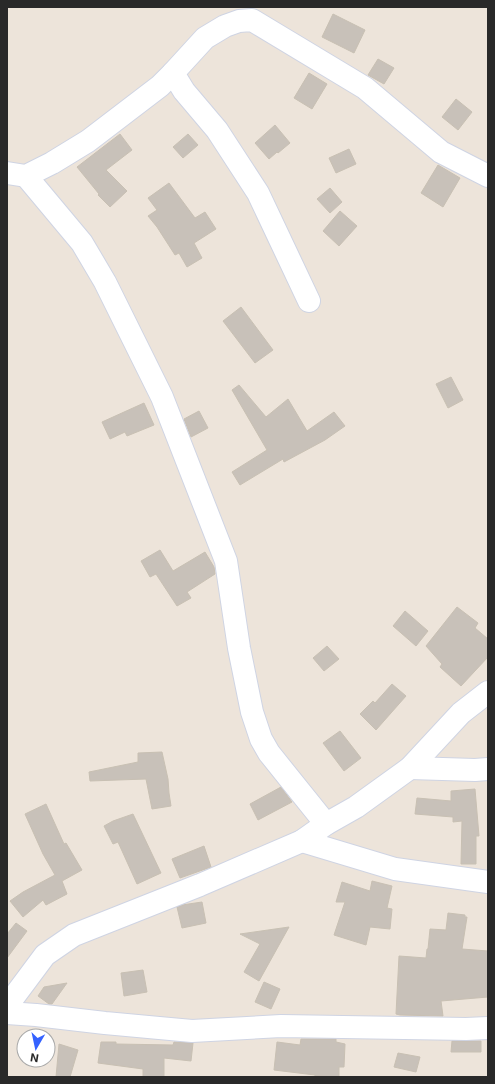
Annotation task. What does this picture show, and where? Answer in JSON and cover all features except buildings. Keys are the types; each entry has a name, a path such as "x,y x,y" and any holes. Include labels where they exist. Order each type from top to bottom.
{"street":[{"path":"326,824 269,753 261,739 252,712 242,662 226,561 162,396 106,282 82,244 16,174 52,163 88,141 160,86 204,38 225,26 257,14 365,88 441,152 488,176"},
{"path":"173,73 184,91 217,130 258,194 309,301"},
{"path":"7,1006 45,956 74,935 200,885 302,841 326,824 356,807 410,768 461,713 488,692"},
{"path":"410,768 488,769"},
{"path":"302,841 395,868 488,882"},
{"path":"7,1013 192,1031 281,1026 466,1029 488,1028"}]}
